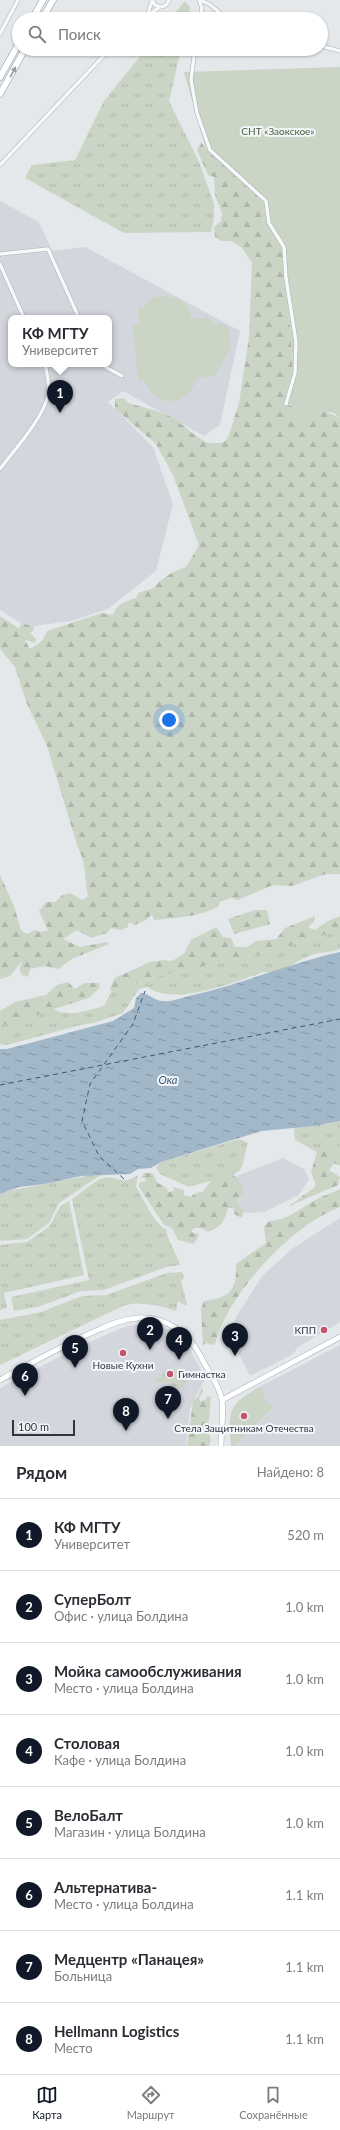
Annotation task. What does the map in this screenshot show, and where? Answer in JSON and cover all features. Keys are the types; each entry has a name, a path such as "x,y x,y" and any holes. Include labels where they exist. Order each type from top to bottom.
{"highway":[{"path":"39,0 39,7"},
{"path":"36,12 43,0"},
{"path":"46,12 53,0"},
{"path":"0,77 12,56"},
{"path":"0,94 21,56"}],"main road":[{"path":"0,1380 82,1337 125,1320 147,1318 170,1324 190,1340 199,1353 222,1400 221,1446"},
{"path":"222,1400 340,1338"}],"street":[{"path":"0,34 18,0"},
{"path":"152,12 166,5 169,0"},
{"path":"200,0 201,12"},
{"path":"200,0 209,4 219,12"},
{"path":"152,1 155,5 161,7"},
{"path":"149,12 152,1"},
{"path":"328,48 340,51"},
{"path":"0,165 103,56"},
{"path":"194,56 191,80 197,113 210,150 266,201 269,223 284,247 286,278 296,342 295,372 286,404"},
{"path":"0,254 48,249 78,315"},
{"path":"0,264 23,315"},
{"path":"0,469 42,412 48,396 48,381 45,367"},
{"path":"106,367 122,376"}],"shaded area":[{"path":"0,201 39,222 52,251 85,247 240,331 220,425 204,436 123,391 108,402 153,447 173,504 156,571 108,609 71,621 27,627 0,610"},
{"path":"283,1158 304,1169 309,1179 299,1195 264,1212 248,1213 241,1211 235,1205 233,1182 237,1176"},
{"path":"340,1218 340,1322 298,1347 293,1354 250,1376 237,1350 225,1344 236,1317 263,1275 293,1248"},
{"path":"145,1324 170,1329 176,1333 189,1348 205,1378 190,1409 186,1446 0,1446 0,1388 72,1350 119,1329 132,1325"},
{"path":"340,1345 340,1446 234,1446 275,1407 267,1402 261,1386"}],"green space":[{"path":"185,1 190,7 190,12 176,12"},
{"path":"140,56 179,56 169,101 199,162 214,204 214,219 211,232 124,233 25,178 32,165 75,160 104,101"},
{"name":"СНТ «Заокское»","path":"340,67 340,418 334,413 311,409 311,416 302,421 296,415 300,407 284,405 293,363 284,252 264,225 261,199 206,149 184,72"},
{"path":"201,142 206,149 261,199 264,225 284,252 293,363 284,405 324,411 340,418 340,874 326,874 292,886 273,885 238,900 231,898 220,902 218,907 195,915 154,920 152,914 146,920 135,925 129,922 128,927 121,930 111,928 107,933 91,938 77,930 63,939 80,947 107,942 109,944 72,959 58,969 45,966 30,969 28,977 22,975 19,969 23,960 10,976 0,979 0,875 14,906 21,930 27,934 35,930 41,932 48,930 39,911 46,902 55,902 62,895 70,893 83,900 88,896 83,860 47,746 27,704 15,667 0,649 0,616 20,629 19,625 25,624 34,627 33,631 30,633 36,639 35,643 25,640 30,649 42,641 47,631 102,613 113,615 116,608 129,600 136,598 138,593 154,588 160,581 173,572 186,567 199,545 173,475 156,444 115,409 115,399 124,398 128,403 157,411 174,418 207,443 222,443 228,438 239,403 249,337 252,263 242,248 232,241 221,241 215,237 214,227 221,221 222,213 215,195 214,177 208,175 197,150"},
{"path":"161,296 172,297 181,301 188,308 192,319 208,317 215,324 224,324 228,327 231,347 215,376 196,378 187,395 175,401 162,400 156,397 150,391 144,380 138,380 133,325 139,324 138,308 144,307 152,298"},
{"path":"255,910 267,910 270,924 234,934 228,919"},
{"path":"315,916 315,920 308,927 315,930 326,922 340,916 340,930 270,952 154,977 111,992 110,988 115,978 150,962 163,960 172,961 184,954 191,940 216,927 223,937 231,938 235,947 248,947 256,941 276,939 285,928"},
{"path":"340,930 340,949 304,958 281,970 264,972 205,991 189,994 159,993 147,987 139,989 123,1013 97,1022 7,1045 0,1044 0,1026 51,1008 64,1013 77,1013 91,1010 104,1006 111,992 154,977 270,952"},
{"path":"68,982 75,989 84,983 98,983 100,987 89,998 0,1026 0,1011 15,1002 46,995 57,985"},
{"path":"340,1121 340,1146 336,1152 317,1152 295,1140 294,1127 314,1126"},
{"path":"239,1139 248,1143 240,1170 230,1176 189,1187 160,1174 156,1167 161,1162"},
{"path":"340,1146 340,1166 334,1163 329,1170 340,1177 338,1185 289,1206 316,1186 311,1172 317,1152 336,1152"},
{"path":"144,1173 152,1173 158,1183 167,1188 168,1192 174,1191 173,1187 184,1190 184,1195 191,1197 195,1193 202,1192 211,1181 234,1175 243,1186 243,1194 236,1199 239,1205 244,1209 242,1218 234,1214 233,1208 228,1208 224,1220 216,1228 208,1232 201,1228 194,1228 191,1232 199,1234 194,1244 178,1240 172,1228 164,1225 139,1187 140,1182 146,1181 145,1178 141,1178"},
{"path":"102,1174 59,1203 49,1223 27,1239 0,1241 0,1194 12,1190"},
{"path":"138,1175 136,1186 153,1217 166,1229 168,1238 180,1265 166,1267 104,1290 81,1291 38,1307 14,1311 11,1297 89,1280 72,1199 100,1179 108,1177 127,1180"},
{"path":"340,1189 340,1207 321,1216 302,1229 264,1263 234,1303 222,1324 215,1344 210,1345 207,1343 203,1345 201,1309 204,1301 221,1297 230,1291 235,1280 236,1264 266,1243 264,1227 269,1221 288,1216 317,1199"},
{"path":"69,1201 84,1275 4,1293 7,1308 0,1310 0,1245 27,1242 50,1226 60,1206"},
{"path":"182,1272 184,1278 181,1281 187,1304 186,1306 178,1301 176,1311 150,1305 125,1305 0,1365 0,1320 41,1312 82,1296 106,1295 167,1273"},
{"path":"184,1370 187,1379 185,1388 171,1388 170,1382 156,1382 155,1378 162,1377 162,1372"},
{"path":"202,1386 203,1392 199,1398 200,1401 205,1400 207,1396 211,1397 208,1429 211,1440 209,1446 187,1446 193,1401 198,1397"},
{"path":"261,1386 267,1402 275,1406 234,1446 231,1446 230,1416 232,1409 242,1398"}],"water":[{"name":"Ока","path":"340,952 340,1121 314,1126 262,1131 161,1162 151,1168 138,1169 130,1174 81,1176 45,1184 19,1187 0,1194 0,1049 7,1049 113,1021 134,1008 136,998 141,993 147,994 160,1001 174,1000"}],"ferry route":[{"path":"124,1179 99,1156 82,1121 90,1084 133,1024 145,991"},
{"path":"0,1085 340,1019"}],"place":[{"name":"КФ МГТУ","path":"60,413"},
{"name":"КПП","path":"324,1330"},
{"name":"СуперБолт","path":"150,1350"},
{"name":"Новые Кухни","path":"123,1353"},
{"name":"Мойка самообслуживания","path":"235,1356"},
{"name":"Столовая","path":"179,1360"},
{"name":"ВелоБалт","path":"75,1368"},
{"name":"Гимнастка","path":"170,1374"},
{"name":"Альтернатива-","path":"25,1396"},
{"name":"Стела Защитникам Отечества","path":"244,1416"},
{"name":"Медцентр «Панацея»","path":"168,1419"},
{"name":"Hellmann Logistics","path":"126,1431"}]}
